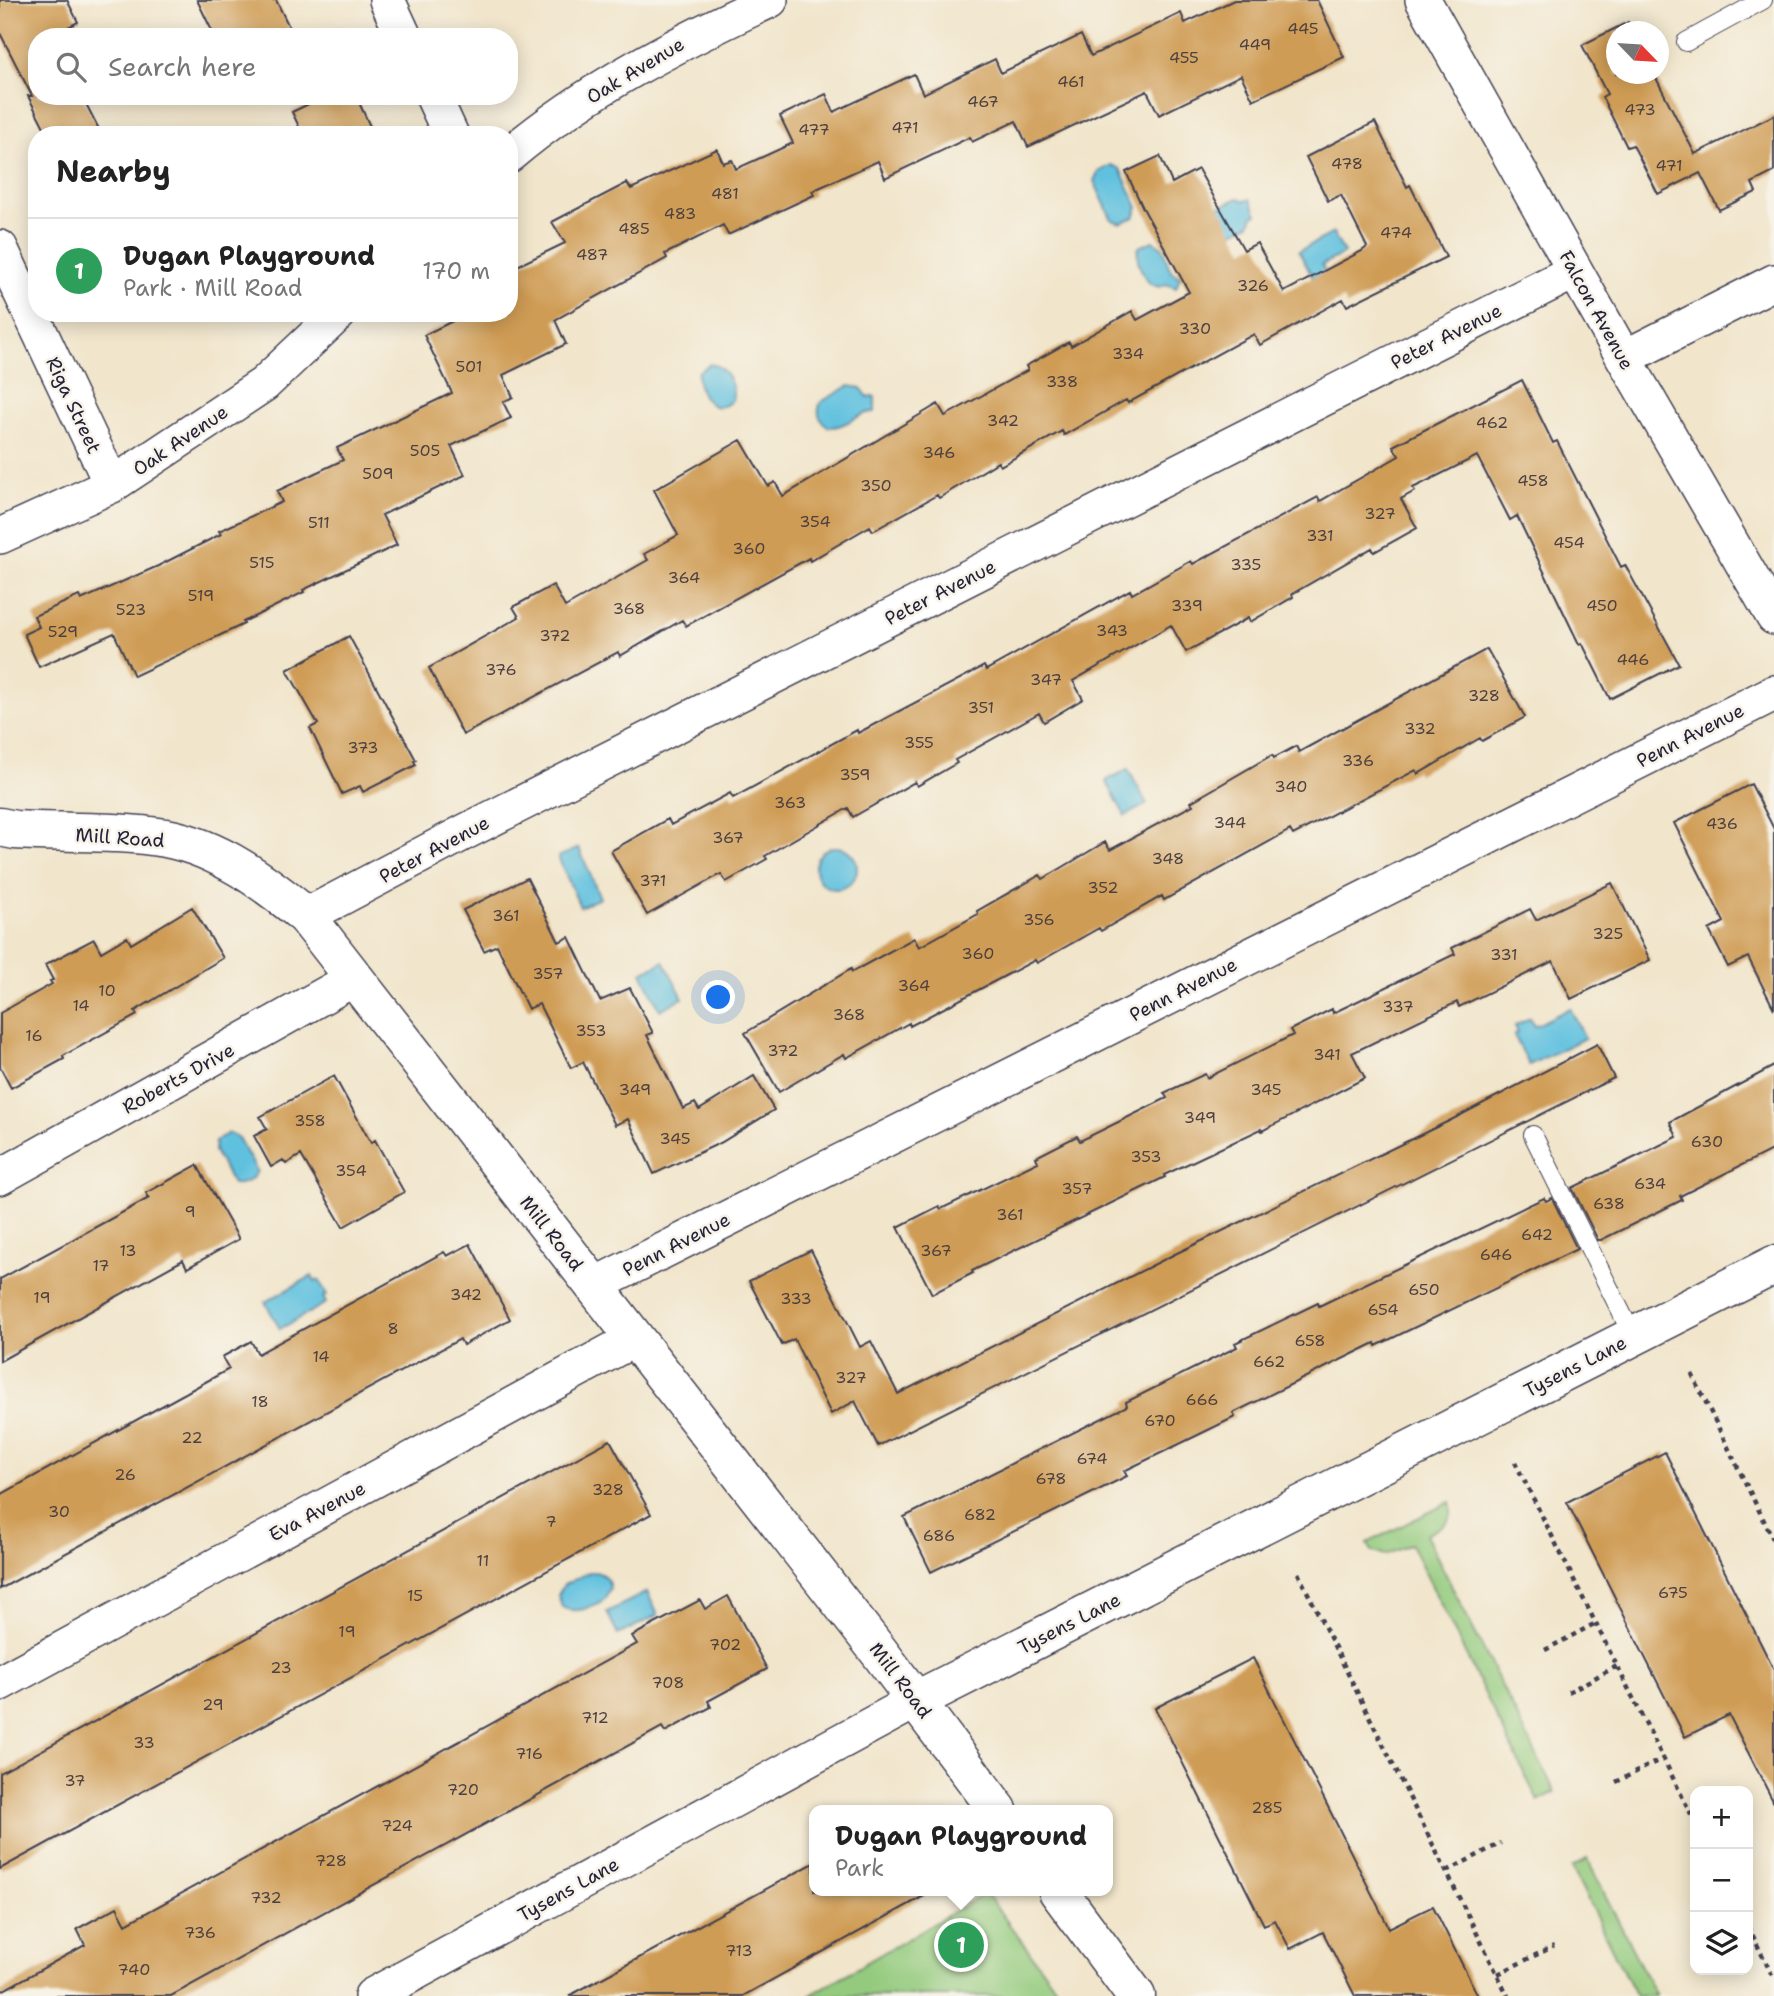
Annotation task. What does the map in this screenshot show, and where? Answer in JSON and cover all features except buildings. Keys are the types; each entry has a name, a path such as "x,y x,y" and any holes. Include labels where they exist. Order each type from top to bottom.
{"street":[{"path":"387,0 400,28"},
{"name":"Oak Avenue","path":"518,149 605,86 688,38 770,0"},
{"name":"Falcon Avenue","path":"1423,0 1624,358 1774,617"},
{"path":"437,105 447,126"},
{"name":"Riga Street","path":"0,248 28,307"},
{"name":"Peter Avenue","path":"306,916 465,832 1575,271"},
{"path":"1624,358 1774,282"},
{"name":"Riga Street","path":"35,322 112,485"},
{"name":"Oak Avenue","path":"0,536 112,485 264,384 329,322"},
{"name":"Penn Avenue","path":"593,1286 1774,694"},
{"name":"Mill Road","path":"0,827 42,832 119,833 168,839 218,855 268,884 306,916 917,1700 994,1805"},
{"name":"Roberts Drive","path":"0,1177 355,978"},
{"name":"Tysens Lane","path":"372,1996 917,1700 1774,1265"},
{"name":"Eva Avenue","path":"0,1683 634,1339"},
{"path":"1062,1896 1136,1996"}],"lane":[{"path":"1686,42 1763,0"},
{"path":"1533,1135 1633,1336"}],"path":[{"path":"1692,1374 1774,1541"},
{"path":"1515,1462 1690,1812"},
{"path":"1298,1573 1508,1996"},
{"path":"1545,1650 1596,1623"},
{"path":"1568,1692 1617,1666"},
{"path":"1616,1782 1664,1758"},
{"path":"1447,1871 1501,1843"},
{"path":"1753,1936 1774,1979"},
{"path":"1498,1975 1554,1946"}],"green space":[{"path":"1450,1502 1449,1519 1426,1535 1555,1792 1538,1801 1411,1544 1386,1555 1373,1552 1367,1543"},
{"path":"1587,1859 1656,1996 1636,1996 1628,1981 1572,1868"},
{"path":"981,1896 988,1896 1062,1996 809,1996"}],"water":[{"path":"1111,165 1120,169 1138,207 1134,217 1121,223 1112,220 1094,181 1098,172"},
{"path":"1238,198 1245,201 1250,199 1257,214 1253,216 1250,224 1221,238 1209,212"},
{"path":"1333,233 1344,253 1322,265 1327,275 1315,282 1299,251"},
{"path":"1153,241 1162,247 1170,268 1180,277 1176,288 1166,284 1159,287 1150,284 1142,271 1137,257 1139,247"},
{"path":"710,364 725,372 731,383 732,400 718,407 707,401 699,387 698,372"},
{"path":"849,386 861,388 868,397 875,397 875,412 869,412 842,425 829,427 819,416 821,402"},
{"path":"1128,769 1147,804 1125,816 1106,781"},
{"path":"836,847 851,853 857,868 851,883 836,889 821,883 815,868 821,853"},
{"path":"579,848 600,898 580,907 558,857"},
{"path":"664,961 683,998 660,1010 642,973"},
{"path":"1570,1008 1585,1038 1529,1065 1514,1035 1518,1033 1515,1026 1530,1018 1535,1026"},
{"path":"229,1133 238,1138 257,1171 244,1183 233,1184 214,1151 215,1141"},
{"path":"312,1276 315,1282 319,1280 327,1295 323,1297 326,1303 280,1329 265,1302"},
{"path":"589,1572 600,1573 608,1580 610,1588 605,1599 578,1610 562,1607 558,1595 564,1585"},
{"path":"647,1592 658,1615 618,1635 607,1612"}],"place":[{"name":"Dugan Playground","path":"961,1945"}]}
